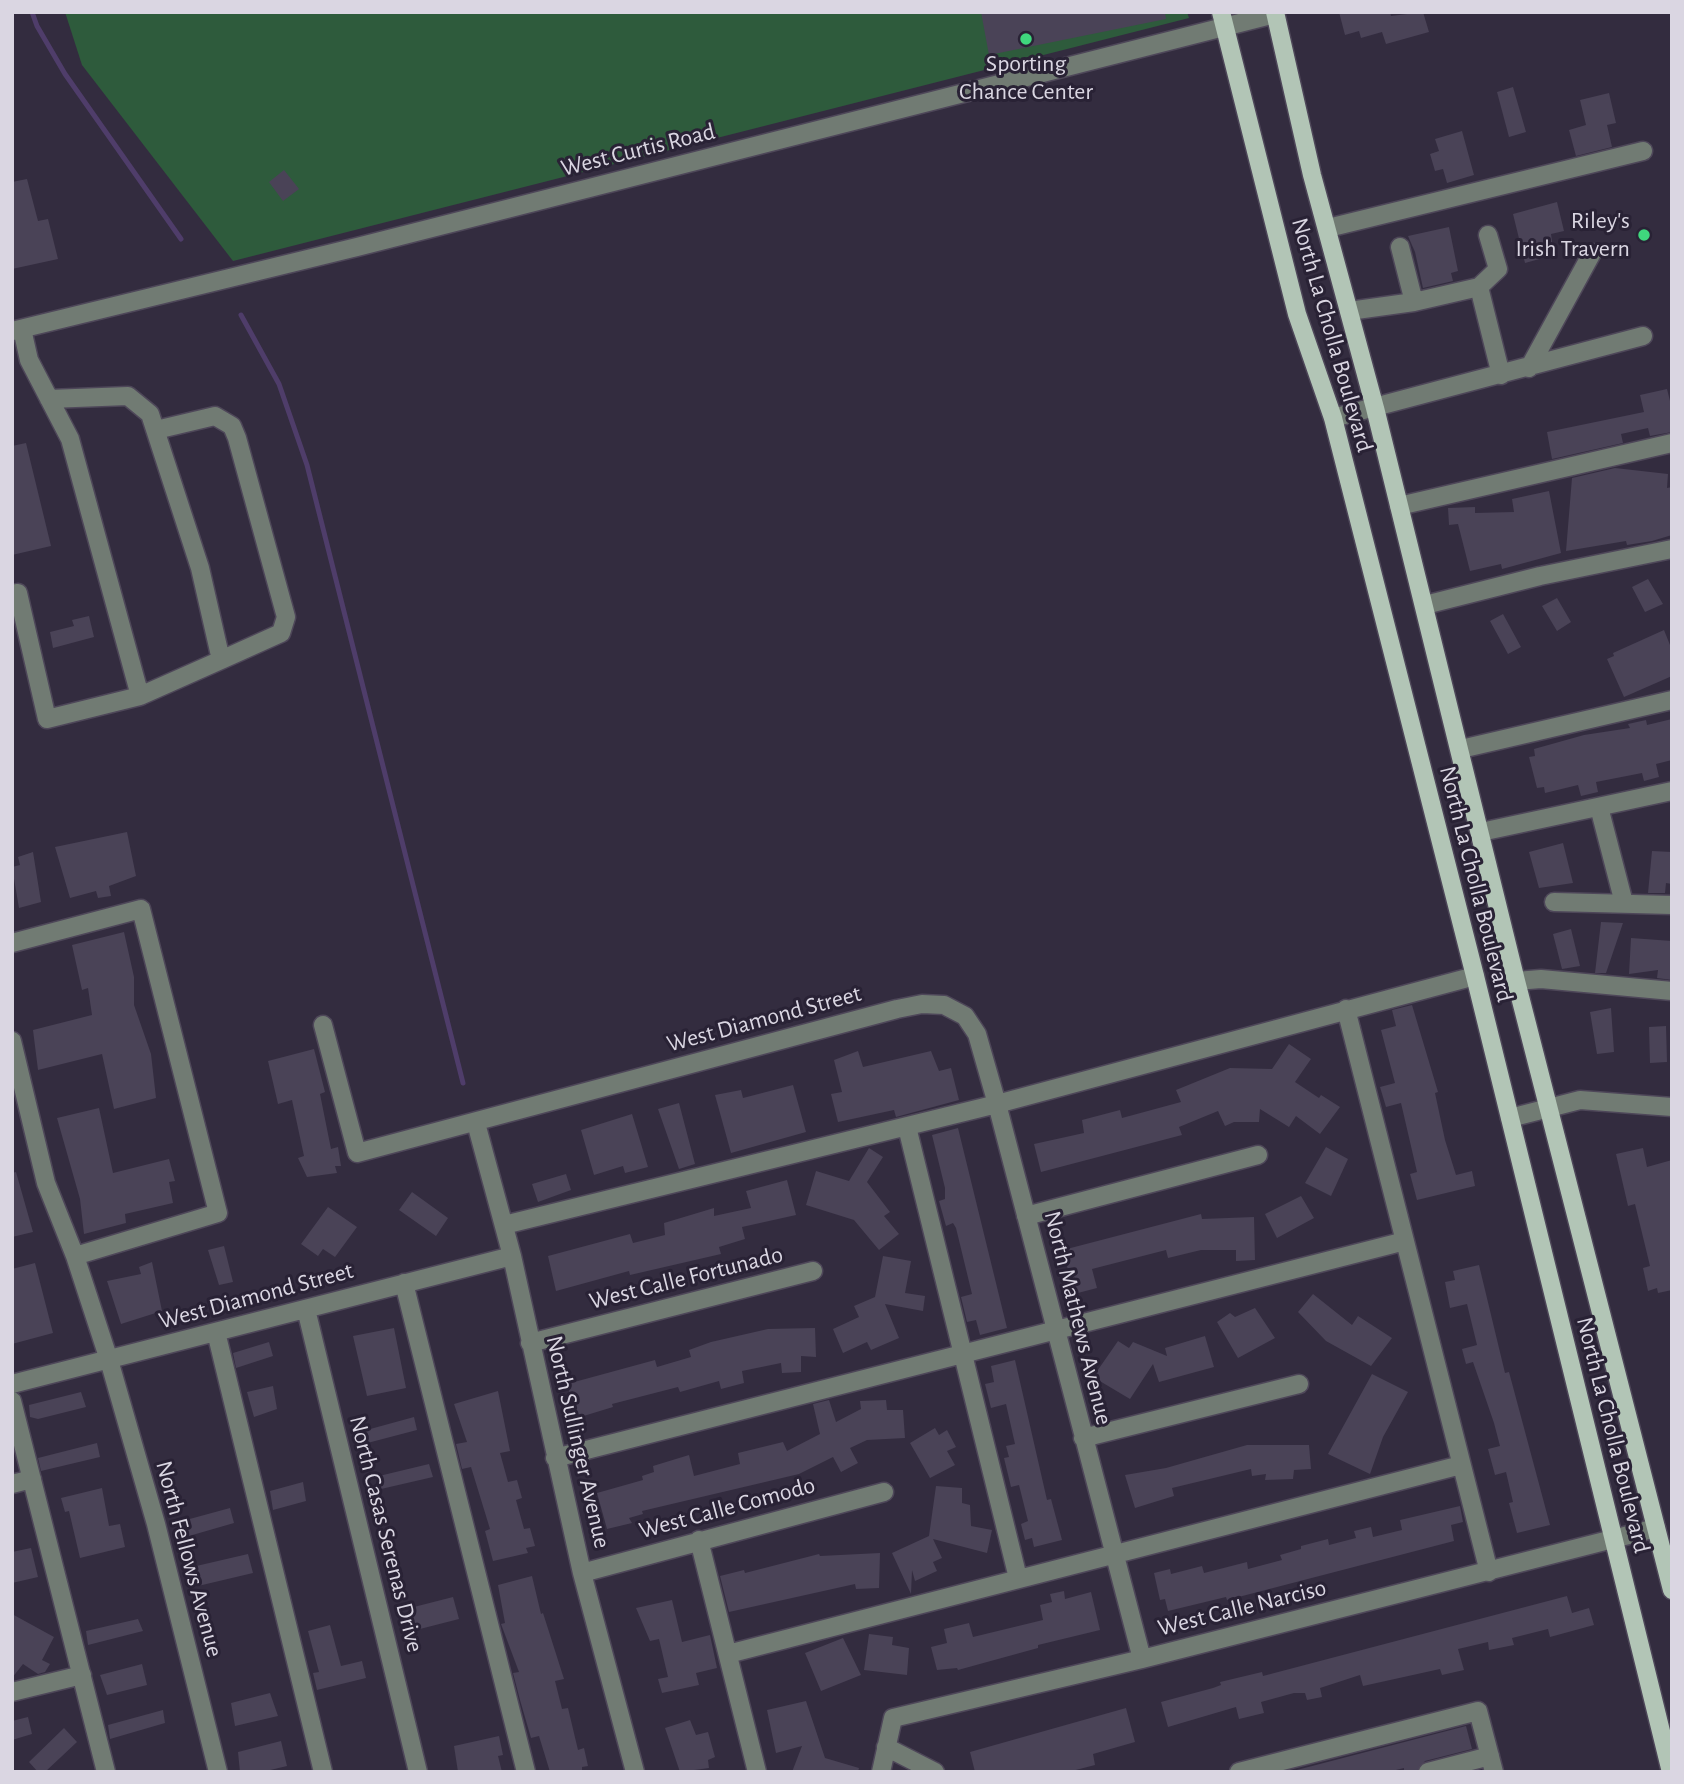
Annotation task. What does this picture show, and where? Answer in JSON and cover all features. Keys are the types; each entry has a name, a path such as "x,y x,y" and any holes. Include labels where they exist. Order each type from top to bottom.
{"main road":[{"name":"North La Cholla Boulevard","path":"1275,13 1312,175 1375,408 1516,981 1672,1590"},
{"name":"North La Cholla Boulevard","path":"1223,20 1297,314 1333,418 1475,976 1671,1772"}],"street":[{"name":"West Curtis Road","path":"17,330 1223,20 1275,13"},
{"path":"1328,228 1643,151"},
{"path":"1349,311 1414,302 1479,287 1498,269 1488,235"},
{"path":"1400,247 1414,302"},
{"path":"1529,368 1592,253"},
{"path":"1479,287 1501,375"},
{"path":"17,330 29,360 70,439 140,696"},
{"path":"1333,418 1643,336"},
{"path":"49,399 128,396 150,414 200,568 221,660"},
{"path":"12,594 18,593 47,719 140,696 281,633 286,617 232,426 215,416 156,430"},
{"path":"1399,506 1672,443"},
{"path":"1425,606 1541,576 1672,549"},
{"path":"1461,749 1672,700"},
{"path":"1480,831 1672,791"},
{"path":"1599,807 1624,903"},
{"path":"1554,902 1672,905"},
{"path":"12,943 141,909 218,1213 75,1256"},
{"path":"504,1225 997,1104 1475,976"},
{"path":"1516,981 1541,979 1672,991"},
{"name":"North Mathews Avenue","path":"944,1005 965,1016 977,1034 1142,1658"},
{"name":"West Diamond Street","path":"323,1025 358,1153 897,1009 944,1005"},
{"path":"1346,1009 1489,1572"},
{"name":"North Fellows Avenue","path":"12,1041 46,1183 75,1256 109,1360 156,1524 218,1772"},
{"path":"1510,1118 1580,1100 1672,1107"},
{"name":"North Sullinger Avenue","path":"476,1123 512,1256 582,1573 635,1772"},
{"path":"907,1127 1018,1578"},
{"path":"1026,1216 1258,1155"},
{"path":"555,1458 1405,1241"},
{"name":"West Diamond Street","path":"12,1384 512,1256"},
{"name":"West Calle Fortunado","path":"530,1343 814,1271"},
{"path":"404,1283 526,1772"},
{"name":"North Casas Serenas Drive","path":"306,1309 418,1772"},
{"path":"216,1332 323,1772"},
{"path":"1083,1438 1299,1384"},
{"path":"12,1401 106,1772"},
{"path":"727,1654 1461,1465"},
{"path":"12,1483 32,1479"},
{"name":"West Calle Comodo","path":"582,1573 884,1492"},
{"name":"West Calle Narciso","path":"881,1772 893,1718 1489,1572 1656,1528"},
{"path":"699,1540 757,1772"},
{"path":"12,1692 82,1675"},
{"path":"1239,1772 1478,1711 1492,1764 1428,1772"},
{"path":"886,1747 935,1772"}],"green space":[{"path":"65,12 1187,12 1189,18 233,261 82,65"}],"building":[{"name":"Sporting Chance Center","path":"981,12 1165,12 1166,19 989,55"},
{"path":"1339,12 1390,12 1391,16 1423,12 1429,32 1386,44 1382,32 1361,38 1359,31 1345,35"},
{"path":"1513,87 1526,132 1509,137 1497,92"},
{"path":"1609,93 1616,123 1607,125 1612,147 1576,156 1569,130 1586,125 1580,100"},
{"path":"1462,131 1474,175 1447,183 1443,169 1435,171 1430,154 1439,151 1435,139"},
{"path":"284,170 299,189 283,201 269,182"},
{"path":"27,179 38,221 48,219 58,259 12,269 12,182"},
{"path":"1557,202 1564,231 1551,234 1554,255 1525,263 1513,214"},
{"path":"1449,227 1458,271 1451,273 1453,281 1423,288 1415,252 1408,236"},
{"path":"1667,389 1672,409 1672,432 1650,436 1648,428 1621,434 1623,443 1552,459 1547,432 1644,412 1640,395"},
{"path":"26,443 51,546 12,555 12,446"},
{"path":"1615,468 1668,474 1667,488 1672,487 1672,535 1627,545 1626,541 1566,551 1572,478"},
{"path":"1549,491 1561,553 1502,569 1501,564 1470,571 1458,524 1449,525 1448,508 1475,507 1475,513 1514,512 1512,499"},
{"path":"1648,579 1663,604 1645,612 1632,587"},
{"path":"1557,598 1571,622 1557,631 1542,606"},
{"path":"1503,614 1521,647 1508,654 1490,621"},
{"path":"89,616 94,637 53,648 50,632 74,626 72,620"},
{"path":"1664,630 1672,650 1672,676 1624,697 1607,659 1614,656 1613,653"},
{"path":"1672,719 1672,760 1656,764 1659,777 1644,781 1642,773 1596,782 1598,792 1581,796 1578,785 1545,793 1544,787 1537,788 1529,757 1535,756 1534,749 1584,735 1630,728 1628,724 1646,720 1647,725"},
{"path":"127,832 136,876 109,886 111,896 98,898 96,891 70,898 55,847"},
{"path":"1563,843 1573,883 1539,888 1529,852"},
{"path":"1652,851 1672,852 1672,884 1666,883 1665,893 1648,893"},
{"path":"33,852 41,902 19,908 12,867 20,865 18,857"},
{"path":"1601,922 1623,923 1606,973 1595,973"},
{"path":"1571,929 1580,966 1562,969 1553,934"},
{"path":"124,932 134,977 134,1005 151,1054 156,1098 114,1109 102,1054 38,1070 33,1030 92,1015 88,988 82,990 72,945"},
{"path":"1631,938 1672,941 1672,980 1657,978 1658,970 1629,974"},
{"path":"1412,1005 1438,1092 1435,1093 1445,1140 1456,1175 1472,1171 1475,1186 1417,1200 1410,1174 1417,1172 1401,1103 1386,1107 1380,1087 1395,1083 1381,1030 1396,1026 1392,1010"},
{"path":"1611,1008 1614,1052 1597,1054 1590,1012"},
{"path":"1666,1026 1667,1062 1650,1063 1649,1027"},
{"path":"1289,1044 1311,1059 1295,1082 1319,1098 1321,1095 1340,1107 1320,1134 1296,1116 1289,1127 1260,1109 1259,1122 1234,1122 1225,1126 1218,1111 1179,1127 1182,1135 1041,1172 1034,1144 1084,1133 1082,1120 1120,1110 1122,1118 1181,1102 1176,1090 1230,1068 1272,1069"},
{"path":"314,1049 325,1092 320,1094 331,1149 338,1147 341,1166 335,1166 337,1173 307,1177 298,1158 304,1156 292,1100 278,1104 268,1061"},
{"path":"858,1051 863,1067 931,1051 939,1071 951,1068 959,1100 896,1117 894,1110 838,1122 831,1094 842,1092 834,1060"},
{"path":"793,1085 806,1132 731,1153 715,1095 741,1090 743,1098"},
{"path":"679,1103 695,1164 679,1169 658,1109"},
{"path":"99,1108 113,1173 169,1159 175,1181 169,1182 173,1203 125,1214 126,1223 84,1234 80,1199 57,1118"},
{"path":"632,1114 648,1167 625,1173 623,1166 594,1175 581,1130"},
{"path":"958,1128 1007,1328 980,1335 976,1320 967,1322 961,1297 972,1294 956,1228 953,1223 946,1226 939,1201 945,1199 945,1188 932,1135"},
{"path":"1326,1147 1348,1159 1331,1196 1305,1183"},
{"path":"869,1148 883,1157 867,1182 890,1212 884,1216 899,1234 879,1250 854,1220 806,1205 816,1171 849,1181"},
{"path":"1643,1148 1647,1167 1672,1160 1672,1290 1658,1293 1657,1288 1648,1291 1643,1268 1650,1266 1635,1204 1628,1206 1616,1154"},
{"path":"16,1172 33,1232 12,1237 12,1173"},
{"path":"566,1174 571,1190 538,1202 532,1184"},
{"path":"787,1180 796,1215 742,1227 745,1239 719,1247 721,1254 630,1275 629,1271 556,1291 548,1256 630,1234 633,1243 665,1235 664,1223 714,1208 714,1216 751,1208 746,1191"},
{"path":"412,1192 448,1218 436,1236 399,1210"},
{"path":"1301,1196 1314,1218 1277,1238 1265,1214"},
{"path":"328,1207 357,1227 335,1257 323,1249 318,1256 301,1244"},
{"path":"1201,1214 1202,1219 1254,1217 1255,1260 1236,1261 1236,1250 1201,1250 1168,1258 1166,1250 1092,1269 1097,1288 1074,1294 1063,1250"},
{"path":"224,1246 233,1282 219,1285 208,1250"},
{"path":"883,1256 911,1261 905,1293 925,1296 923,1311 885,1304 899,1338 871,1350 867,1342 843,1353 833,1329 859,1317 854,1306 875,1297"},
{"path":"152,1262 162,1311 121,1324 107,1281 141,1274 139,1267"},
{"path":"35,1263 53,1333 12,1344 12,1269"},
{"path":"1479,1265 1505,1373 1509,1372 1550,1525 1517,1533 1509,1503 1513,1502 1506,1472 1495,1475 1488,1449 1500,1446 1494,1423 1473,1362 1466,1364 1462,1349 1477,1345 1467,1304 1450,1308 1445,1282 1455,1280 1453,1271"},
{"path":"1313,1294 1352,1325 1358,1316 1392,1338 1371,1366 1326,1341 1298,1312"},
{"path":"1255,1308 1275,1338 1238,1358 1217,1322 1230,1313 1235,1317"},
{"path":"394,1328 406,1388 367,1396 353,1336"},
{"path":"815,1328 816,1357 801,1356 801,1372 782,1373 781,1363 742,1371 744,1383 721,1389 719,1381 680,1392 678,1387 612,1404 613,1407 577,1418 567,1384 655,1360 657,1367 691,1357 689,1350 711,1342 768,1329"},
{"path":"1205,1336 1214,1367 1159,1382 1153,1364 1130,1399 1093,1377 1118,1341 1129,1348 1133,1342 1167,1356 1165,1348"},
{"path":"269,1342 273,1356 236,1368 233,1353"},
{"path":"1015,1360 1047,1500 1051,1499 1062,1540 1034,1547 1032,1538 1025,1540 1021,1524 1028,1521 1019,1485 1011,1487 1004,1458 1009,1457 1006,1446 1015,1444 1006,1404 991,1408 985,1384 994,1382 991,1366"},
{"path":"1372,1374 1408,1392 1383,1437 1370,1474 1328,1454"},
{"path":"273,1386 277,1409 254,1417 247,1392"},
{"path":"498,1391 510,1451 500,1453 508,1482 517,1480 522,1498 516,1500 524,1529 530,1528 535,1546 526,1548 528,1553 493,1561 485,1531 490,1529 471,1467 462,1469 456,1444 467,1442 454,1404"},
{"path":"81,1392 86,1407 38,1419 30,1417 29,1405"},
{"path":"829,1400 836,1422 861,1409 860,1401 886,1400 887,1410 903,1410 905,1438 867,1440 850,1448 858,1463 841,1472 833,1457 799,1474 642,1511 643,1514 629,1518 632,1523 607,1529 597,1493 643,1480 642,1476 654,1472 653,1466 689,1455 694,1476 740,1464 738,1453 783,1442 787,1451 820,1434 813,1404"},
{"path":"414,1417 417,1430 356,1446 352,1434"},
{"path":"935,1428 939,1435 947,1430 956,1447 947,1451 955,1465 930,1478 910,1443"},
{"path":"97,1443 100,1457 41,1471 38,1458"},
{"path":"1247,1445 1309,1445 1311,1469 1294,1470 1293,1479 1265,1480 1266,1474 1252,1476 1251,1469 1172,1488 1174,1496 1135,1508 1125,1475 1166,1468"},
{"path":"429,1464 433,1477 381,1489 379,1476"},
{"path":"303,1482 306,1501 273,1510 270,1491"},
{"path":"936,1486 962,1488 962,1503 970,1505 971,1526 992,1530 987,1553 933,1539 942,1558 933,1562 937,1571 915,1581 912,1570 911,1594 892,1553 929,1536"},
{"path":"102,1488 109,1526 120,1524 125,1547 80,1558 69,1511 65,1512 61,1498"},
{"path":"1460,1506 1463,1522 1451,1525 1454,1541 1227,1600 1226,1597 1168,1611 1165,1599 1160,1600 1154,1573 1170,1569 1171,1574 1202,1566 1204,1573 1247,1562 1248,1569 1282,1560 1280,1555 1301,1549 1301,1546 1328,1539 1329,1545 1356,1538 1354,1531 1371,1527 1373,1537 1402,1530 1400,1520"},
{"path":"230,1508 234,1523 189,1536 186,1520"},
{"path":"31,1548 38,1577 12,1583 12,1552"},
{"path":"880,1553 879,1588 856,1589 855,1584 729,1612 720,1576 744,1570 745,1573 819,1554"},
{"path":"248,1554 253,1573 198,1586 192,1567"},
{"path":"532,1576 541,1614 543,1613 564,1679 555,1681 562,1709 568,1708 578,1750 584,1748 588,1766 582,1767 582,1772 550,1772 539,1736 531,1738 513,1673 519,1672 501,1624 505,1623 498,1585"},
{"path":"1064,1591 1065,1599 1091,1592 1100,1630 1038,1645 1038,1648 958,1670 937,1670 931,1647 947,1643 944,1629 969,1623 973,1637 1043,1620 1040,1605 1052,1602 1050,1594"},
{"path":"1567,1596 1572,1613 1589,1608 1594,1625 1550,1637 1548,1629 1512,1638 1514,1645 1489,1650 1488,1642 1458,1649 1464,1670 1442,1675 1440,1669 1363,1686 1360,1675 1320,1688 1322,1697 1307,1700 1305,1693 1294,1693 1261,1702 1264,1713 1239,1719 1236,1707 1168,1727 1161,1702 1213,1688 1221,1685 1220,1682 1262,1672 1263,1676"},
{"path":"453,1597 459,1619 416,1630 410,1608"},
{"path":"672,1600 682,1642 710,1635 717,1668 696,1673 699,1685 662,1693 658,1679 668,1677 659,1639 650,1641 636,1608"},
{"path":"12,1614 54,1637 42,1660 50,1664 45,1672 38,1674 23,1664 12,1678"},
{"path":"138,1619 143,1631 88,1645 86,1631"},
{"path":"330,1625 341,1666 362,1661 366,1678 317,1690 313,1673 319,1672 308,1631"},
{"path":"869,1634 893,1637 892,1645 909,1648 907,1675 864,1670"},
{"path":"843,1638 861,1675 821,1691 805,1653"},
{"path":"142,1664 147,1685 107,1695 100,1675"},
{"path":"270,1693 278,1716 235,1726 231,1703"},
{"path":"806,1701 825,1758 859,1768 858,1772 792,1772 802,1746 776,1753 767,1710"},
{"path":"1126,1708 1135,1742 1093,1754 1095,1765 1068,1772 975,1772 970,1752"},
{"path":"163,1710 165,1723 110,1739 108,1725"},
{"path":"28,1717 32,1734 12,1740 12,1721"},
{"path":"690,1720 696,1735 708,1732 715,1757 708,1760 709,1768 680,1772 665,1728"},
{"path":"1466,1726 1472,1749 1425,1761 1417,1772 1404,1772 1404,1768 1388,1772 1289,1772"},
{"path":"64,1728 77,1742 45,1772 38,1772 29,1762"},
{"path":"499,1736 503,1755 498,1756 502,1772 458,1772 454,1746"},
{"path":"281,1741 287,1766 262,1772 240,1772 238,1752"}],"waterway":[{"path":"32,12 37,26 65,74 181,239"},
{"path":"241,315 279,384 307,465 463,1083"}],"place":[{"name":"Sporting Chance Center","path":"1026,39"},
{"name":"Riley's Irish Travern","path":"1644,235"}]}
